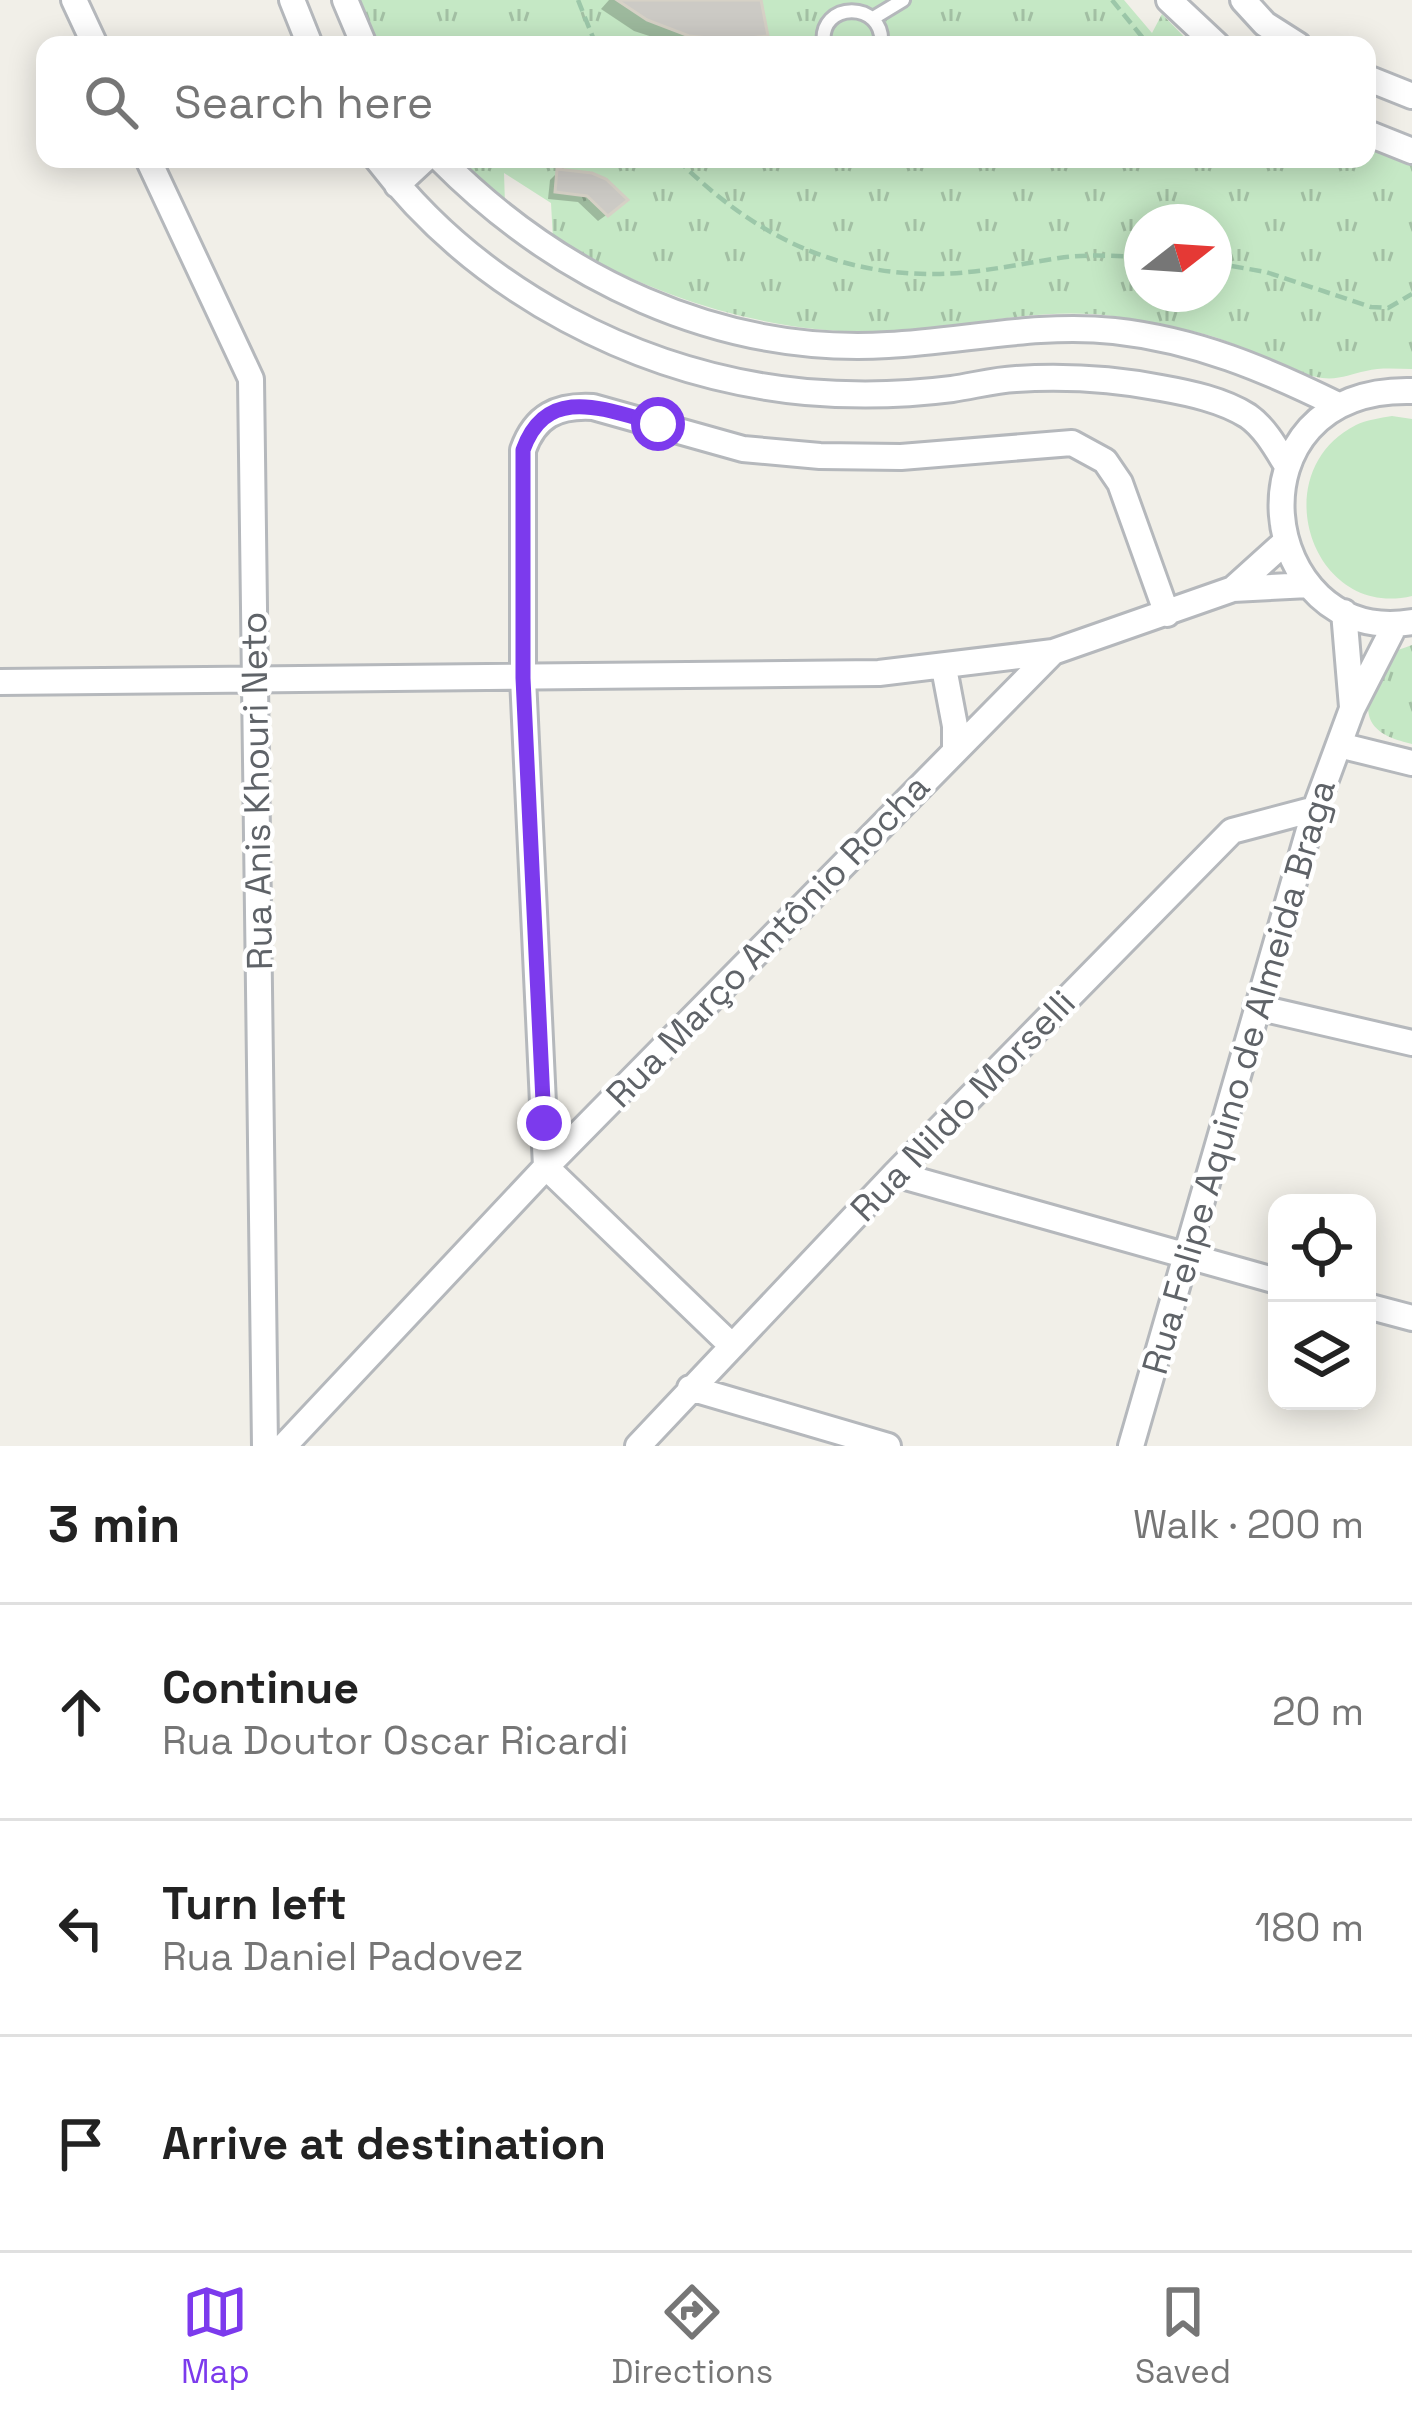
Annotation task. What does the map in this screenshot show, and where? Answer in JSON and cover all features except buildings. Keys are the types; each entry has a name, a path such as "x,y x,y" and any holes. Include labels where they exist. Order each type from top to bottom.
{"street":[{"path":"74,0 91,36"},
{"path":"292,0 306,36"},
{"path":"345,0 360,36"},
{"path":"1243,0 1284,36"},
{"path":"1179,5 1208,36"},
{"path":"1376,82 1412,96"},
{"path":"1376,137 1412,152"},
{"name":"Rua Anis Khouri Neto","path":"152,168 251,380 266,1446"},
{"path":"383,168 436,226 487,268 554,312 660,362 808,392 912,392 1050,377 1136,383 1208,399 1249,417 1270,438 1287,466"},
{"path":"397,185 415,168"},
{"path":"450,168 524,235 585,274 635,298 746,333 797,342 886,345 1059,327 1112,331 1207,348 1338,405"},
{"path":"1404,623 1369,621 1344,612 1309,585 1285,542 1280,517 1287,466 1307,431 1338,405 1378,391 1412,392"},
{"path":"731,1345 546,1167 523,678 523,450 530,429 561,408 593,406 743,449 820,456 901,457 1072,443 1105,461 1120,483 1167,614"},
{"path":"1234,589 1285,542"},
{"path":"0,682 879,673 1053,652 1234,589 1309,585"},
{"name":"Rua Felipe Aquino de Almeida Braga","path":"1344,612 1352,709"},
{"name":"Rua Felipe Aquino de Almeida Braga","path":"1131,1446 1315,809 1352,709 1404,623"},
{"name":"Rua Março Antônio Rocha","path":"284,1446 546,1167 1053,652"},
{"name":"Rua Março Antônio Rocha","path":"944,668 955,750"},
{"path":"1339,745 1412,763"},
{"name":"Rua Nildo Morselli","path":"638,1446 895,1174 1232,831 1315,809"},
{"path":"1256,1006 1412,1043"},
{"path":"895,1174 1268,1279"},
{"path":"1376,1308 1412,1318"},
{"path":"690,1388 888,1446"}],"lane":[{"path":"875,17 903,0"},
{"path":"824,36 825,26 837,11 857,8 875,17 881,36"}],"path":[{"path":"578,0 592,36"},
{"path":"1112,0 1141,36"},
{"path":"687,168 710,190 793,245 830,261 939,274 1064,257 1124,257"},
{"path":"1232,266 1266,272 1371,307 1388,308 1412,294"}],"green space":[{"path":"356,0 1124,0 1152,33 1162,14 1183,36 374,36"},
{"path":"1376,148 1412,162 1412,369 1310,376 1211,336 1089,314 1044,314 880,332 782,325 642,283 553,240 551,203 504,173 505,204 467,168 1376,168"},
{"path":"1392,416 1412,419 1412,596 1377,597 1348,586 1326,565 1312,537 1306,506 1311,475 1328,447 1356,425"},
{"path":"1412,645 1412,744 1379,730 1371,721 1368,704 1382,665 1394,652"}],"route":[{"path":"544,1123 523,678 523,450 530,429 561,408 593,406 658,424"}]}
